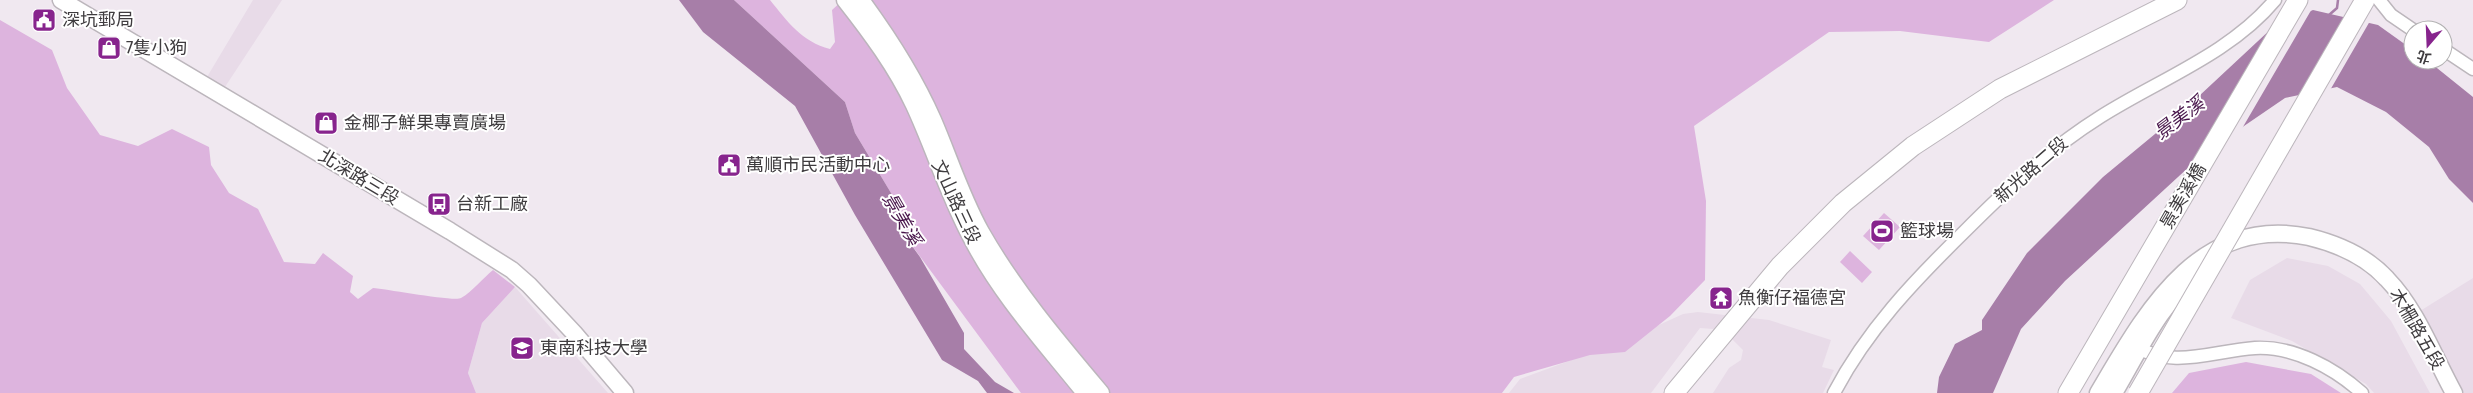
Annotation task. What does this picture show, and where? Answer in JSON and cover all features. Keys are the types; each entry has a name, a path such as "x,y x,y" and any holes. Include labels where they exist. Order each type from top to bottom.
{"highway":[{"path":"1674,393 1780,266 1812,233 1843,203 1914,146 2000,89 2177,0"},
{"name":"景美溪橋","path":"2068,393 2298,0"},
{"path":"2139,393 2365,0"},
{"path":"1684,393 1714,347"}],"main road":[{"name":"北深路三段","path":"61,0 450,231 512,270 574,333 625,393"},
{"name":"文山路三段","path":"845,0 870,32 913,104 948,191 972,239 1009,298 1085,393"},
{"name":"文山路三段","path":"861,0 898,53 919,90 962,192 1001,264 1072,359 1101,393"},
{"name":"木柵路五段","path":"2114,393 2134,346 2141,320 2169,286 2197,262 2225,246 2250,238 2274,234 2295,234 2340,246 2357,255 2387,278 2407,305 2454,393"},
{"name":"木柵路五段","path":"2098,393 2134,346 2194,277 2220,258 2271,245 2304,247 2348,261 2370,277 2397,309 2442,393"}],"street":[{"name":"新光路二段","path":"1834,393 1863,346 1898,299 2015,181 2079,130 2239,34 2276,0"},
{"path":"2378,0 2392,15 2403,23"},
{"path":"2453,56 2473,69"},
{"path":"2134,346 2166,358 2185,359 2224,351 2273,349 2292,353 2323,366 2362,393"}],"shaded area":[{"path":"253,0 282,0 225,87 207,77"},
{"path":"734,0 770,0 789,23 803,36 820,46 830,49 835,42 832,10 843,0 2054,0 1989,42 1900,31 1829,32 1694,126 1706,201 1705,280 1670,316 1625,352 1590,355 1514,377 1502,393 1021,393 899,228 894,198 855,133 845,102"},
{"path":"0,20 52,50 67,88 100,135 138,146 172,129 209,147 211,165 229,193 258,209 284,262 315,264 323,253 353,276 350,292 358,299 373,288 434,297 461,298 493,270 515,287 482,323 468,373 476,393 0,393"},
{"name":"籃球場","path":"1884,213 1900,227 1879,250 1863,236"},
{"path":"1850,251 1872,272 1862,283 1840,262"},
{"path":"2287,258 2328,266 2360,284 2391,321 2430,393 2374,393 2366,384 2292,341 2231,318 2250,280"},
{"path":"2473,278 2473,393 2464,393 2420,311"},
{"name":"東南科技大學","path":"515,287 608,393 476,393 468,373 482,323"},
{"path":"1698,312 1769,320 1831,340 1822,367 1834,370 1823,393 1713,393 1729,368 1741,360 1743,350 1731,338 1713,329 1700,328 1651,393 1509,393 1520,379 1626,340 1683,314"},
{"path":"2246,362 2311,374 2341,393 2172,393 2189,373"}],"water":[{"path":"679,0 734,0 845,102 855,133 894,198 899,228 920,257 964,333 964,349 995,382 1014,393 987,393 978,381 942,360 855,215 795,106 703,32"},
{"name":"景美溪","path":"2313,10 2378,25 2403,43 2403,70 2439,70 2473,97 2473,203 2449,179 2429,147 2386,112 2337,87 2285,98 2203,154 2065,281 2021,329 1993,393 1937,393 1939,377 1955,344 1982,330 1982,320 2027,253 2103,177 2184,110 2272,28"}],"pier":[{"path":"2313,7 2240,132 2205,156 2278,23"},
{"path":"2347,15 2370,21 2329,92 2299,98"}],"waterway":[{"path":"2329,15 2337,8 2338,0"}],"place":[{"name":"深坑郵局","path":"44,20"},
{"name":"7隻小狗","path":"109,48"},
{"name":"金椰子鮮果專賣廣場","path":"326,123"},
{"name":"萬順市民活動中心","path":"729,165"},
{"name":"台新工廠","path":"439,204"},
{"name":"籃球場","path":"1882,231"},
{"name":"魚衡仔福德宮","path":"1721,298"},
{"name":"東南科技大學","path":"522,348"}]}
